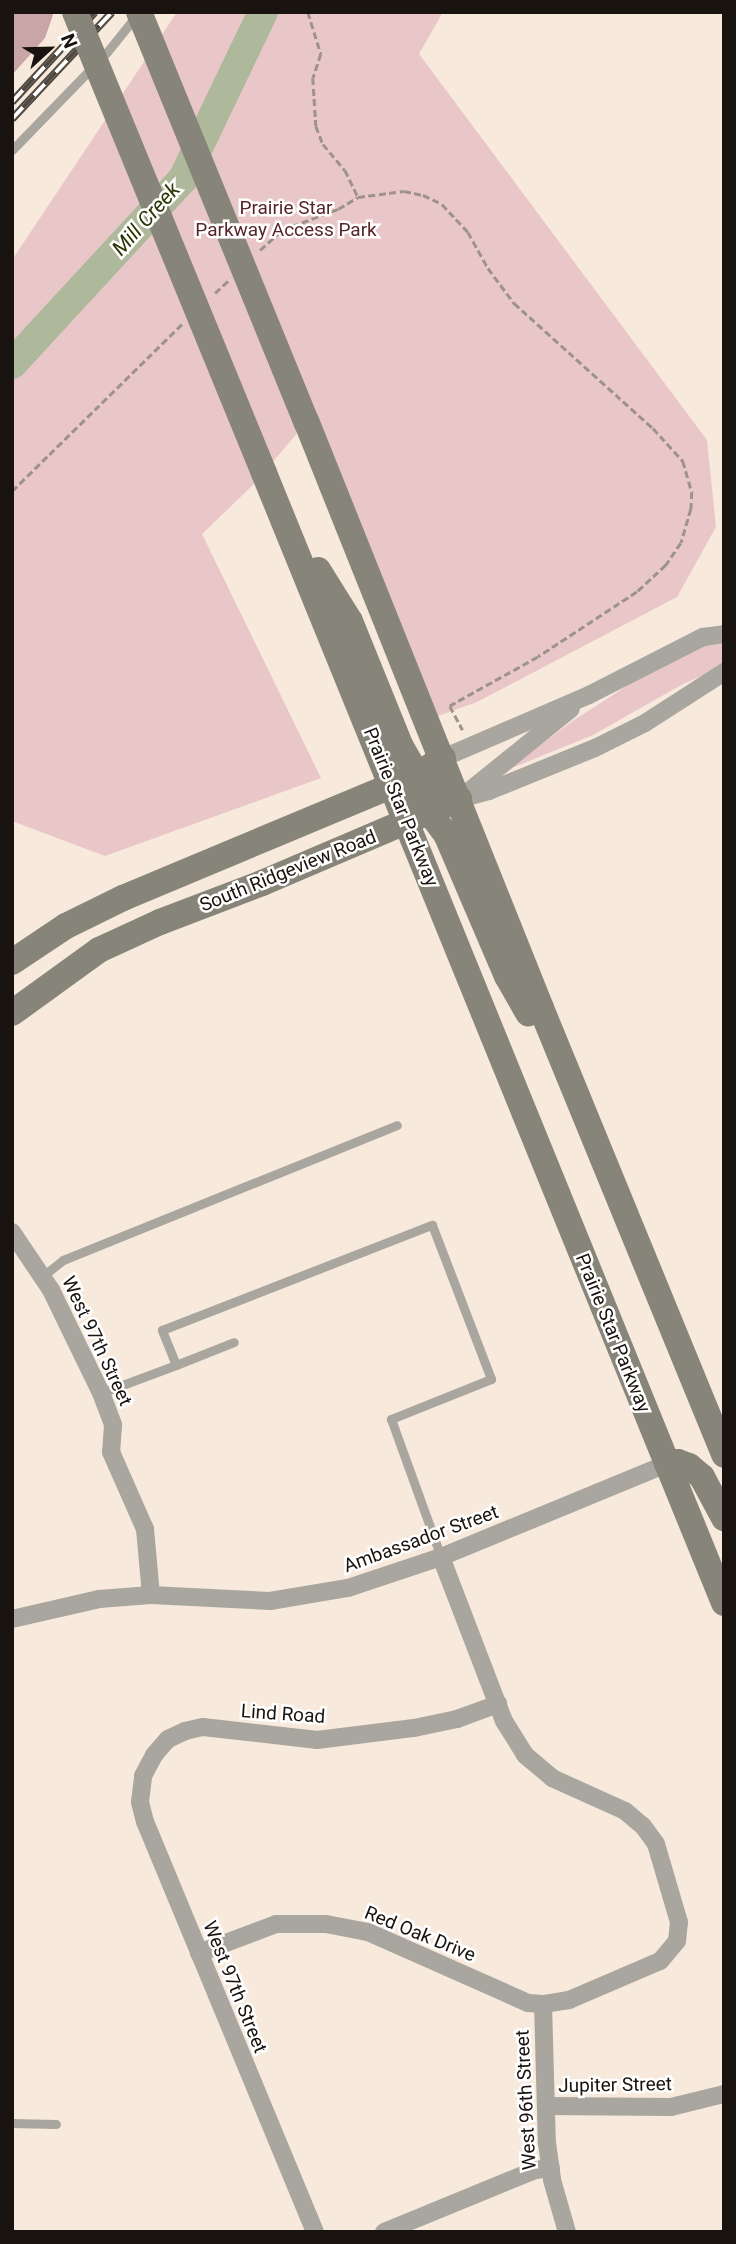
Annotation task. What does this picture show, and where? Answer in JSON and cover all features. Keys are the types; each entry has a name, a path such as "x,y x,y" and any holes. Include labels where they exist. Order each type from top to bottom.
{"main road":[{"name":"Prairie Star Parkway","path":"75,12 392,785 426,820 427,871 724,1603"},
{"path":"139,12 460,799 557,1050 724,1455"},
{"path":"287,528 310,557 350,621 400,745 417,775 435,792 460,799"},
{"name":"South Ridgeview Road","path":"12,962 66,926 123,898 417,775 443,758"},
{"name":"South Ridgeview Road","path":"12,1013 99,950 160,922 426,820 460,799"},
{"path":"426,820 458,859 507,976 532,1021 557,1050"},
{"path":"667,1464 678,1462 690,1466 702,1477 724,1518"}],"street":[{"name":"South Ridgeview Road","path":"443,758 589,695 703,637 724,634"},
{"name":"South Ridgeview Road","path":"460,799 489,791 594,748 645,723 724,672"},
{"path":"460,799 589,695"},
{"name":"West 97th Street","path":"12,1232 43,1276 102,1394 113,1425 111,1452 145,1529 152,1595"},
{"name":"Ambassador Street","path":"12,1619 99,1600 152,1595 270,1601 348,1588 441,1557 667,1464"},
{"name":"West 96th Street","path":"441,1557 504,1721 526,1755 552,1778 625,1811 643,1826 656,1844 679,1922 677,1941 660,1961 569,2000 543,2004 551,2168 567,2232"},
{"name":"Lind Road","path":"154,1755 168,1739 203,1727 317,1741 414,1728 457,1719 498,1704"},
{"name":"West 97th Street","path":"154,1755 143,1776 140,1802 145,1822 315,2232"},
{"name":"Red Oak Drive","path":"199,1954 276,1924 326,1924 368,1932 528,2003 543,2004"},
{"name":"Jupiter Street","path":"546,2106 671,2107 724,2094"},
{"path":"384,2232 535,2170 551,2168"}],"lane":[{"path":"12,150 107,52 139,12"},
{"path":"43,1276 63,1260 397,1125"},
{"path":"176,1365 162,1330 432,1225 491,1379 391,1419 441,1557"},
{"path":"102,1394 234,1342"},
{"path":"12,2123 56,2124"}],"path":[{"path":"308,12 321,54 313,78 316,126 323,144 345,170 358,197"},
{"path":"251,259 282,230 338,209 358,197 404,191 423,195 454,215 514,303 683,461 692,492 691,509 681,543 654,579 538,657 450,706 464,731"},
{"path":"211,297 231,278"},
{"path":"12,491 190,316"}],"green space":[{"name":"Prairie Star Parkway Access Park","path":"177,12 443,12 419,54 707,440 716,527 677,597 477,702 427,720 299,431 254,484 202,534 321,778 105,856 12,821 12,260"},
{"path":"724,639 724,666 683,684 593,735 507,770 574,720 650,671 695,647"}],"shaded area":[{"path":"12,12 50,12 53,15 45,38 12,75"}],"waterway":[{"name":"Mill Creek","path":"12,364 183,179 263,12"}],"railway":[{"path":"12,102 95,12"},
{"path":"12,119 112,12"}]}
